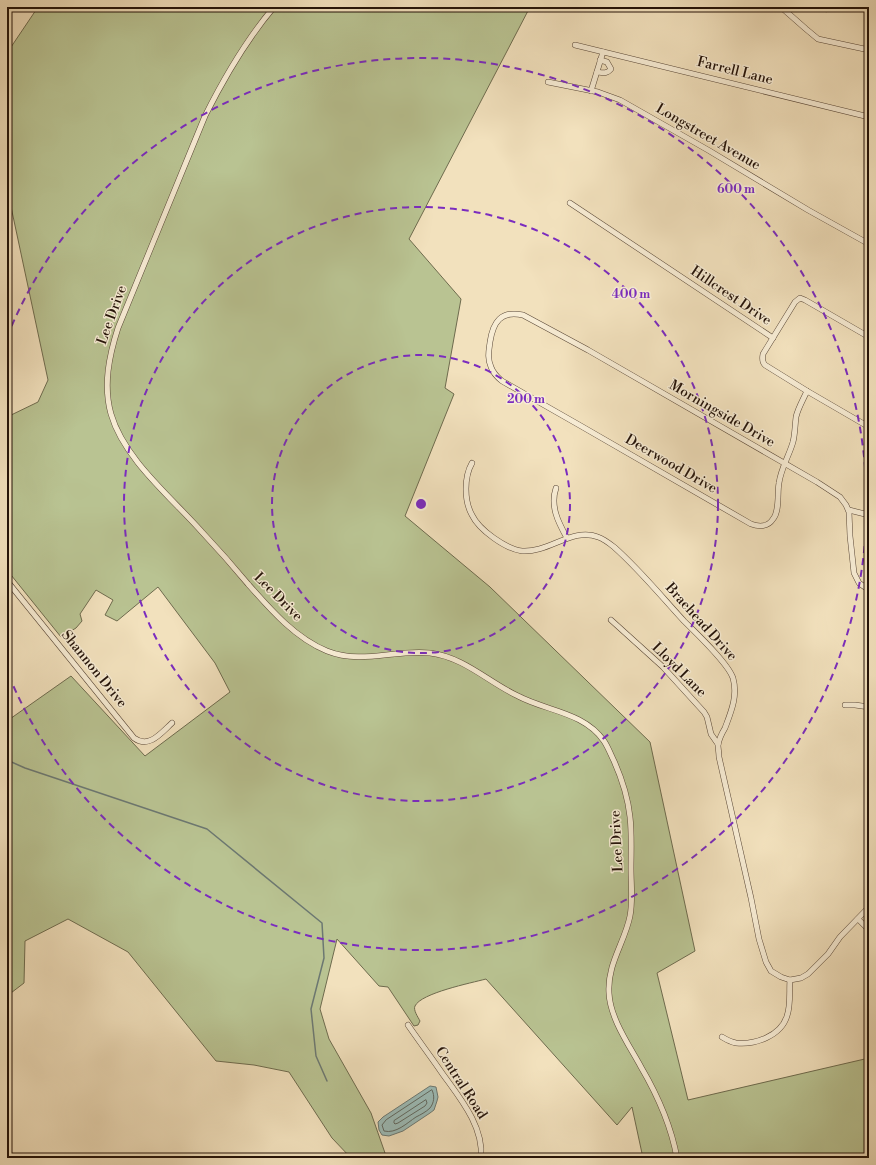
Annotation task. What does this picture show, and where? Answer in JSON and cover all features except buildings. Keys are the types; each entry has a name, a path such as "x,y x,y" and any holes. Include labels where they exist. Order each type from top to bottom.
{"street":[{"name":"Lee Drive","path":"274,7 254,31 235,59 219,87 205,116 118,328 111,352 107,381 108,403 114,424 126,446 145,472 200,530 270,609 282,621 311,643 334,654 348,657 364,658 419,652 452,658 474,669 516,696 581,721 591,727 604,740 622,780 626,797 630,821 632,905 627,927 611,968 609,999 619,1027 663,1108 677,1158"},
{"path":"698,7 703,7"},
{"path":"781,7 818,39 869,50"},
{"name":"Farrell Lane","path":"575,44 869,116"},
{"path":"591,91 603,52"},
{"path":"597,72 605,73 609,72 611,69 607,62 600,60"},
{"name":"Longstreet Avenue","path":"548,82 591,91 620,100 869,244"},
{"name":"Hillcrest Drive","path":"570,203 773,338 795,302 800,298 869,337"},
{"name":"Morningside Drive","path":"500,318 508,314 518,313 533,319 840,497 849,510"},
{"name":"Deerwood Drive","path":"500,318 491,332 488,356 491,368 502,381 751,524 757,526 766,525 773,520 777,509 778,484 781,472 793,440 797,415 807,391"},
{"path":"773,338 763,354 762,358 764,364 869,427"},
{"name":"Braehead Drive","path":"472,462 467,479 467,501 469,508 476,522 495,539 511,548 525,551 543,547 577,535 595,536 603,540 613,546 638,570 724,664 733,677 735,698 730,715 718,744 719,757 766,962 771,971 790,980"},
{"path":"556,488 553,500 554,509 567,538"},
{"path":"869,515 849,510 854,573 859,583 869,590"},
{"name":"Shannon Drive","path":"7,581 134,738 144,742 152,740 172,723"},
{"name":"Lloyd Lane","path":"611,620 663,667 704,712 712,734 718,744"},
{"path":"845,705 869,707"},
{"path":"722,1037 735,1043 752,1042 770,1036 779,1030 788,1016 790,980 801,978 812,970 869,907"},
{"path":"858,919 869,930"},
{"name":"Central Road","path":"408,1025 460,1098 473,1119 480,1140 481,1158"}],"green space":[{"path":"38,7 530,7 409,239 461,299 445,388 454,394 405,516 490,587 650,742 695,951 657,973 688,1100 869,1058 869,1158 643,1158 632,1107 617,1125 486,979 447,989 419,1001 415,1006 415,1009 420,1021 418,1025 414,1026 388,987 379,986 337,939 320,1009 329,1039 371,1113 385,1153 389,1158 351,1158 332,1138 289,1072 254,1065 216,1061 128,952 68,919 25,941 24,983 7,996 7,721 71,676 145,756 230,692 215,663 158,587 117,621 105,615 113,600 96,590 80,614 82,621 76,628 61,637 7,570 7,417 38,402 48,380 7,188 7,53"}],"water":[{"path":"430,1086 436,1087 438,1097 434,1110 403,1131 389,1136 382,1135 379,1130 378,1122 383,1117"}],"waterway":[{"path":"7,760 25,768 207,829 322,923 324,958 311,1009 316,1056 327,1081"}]}
